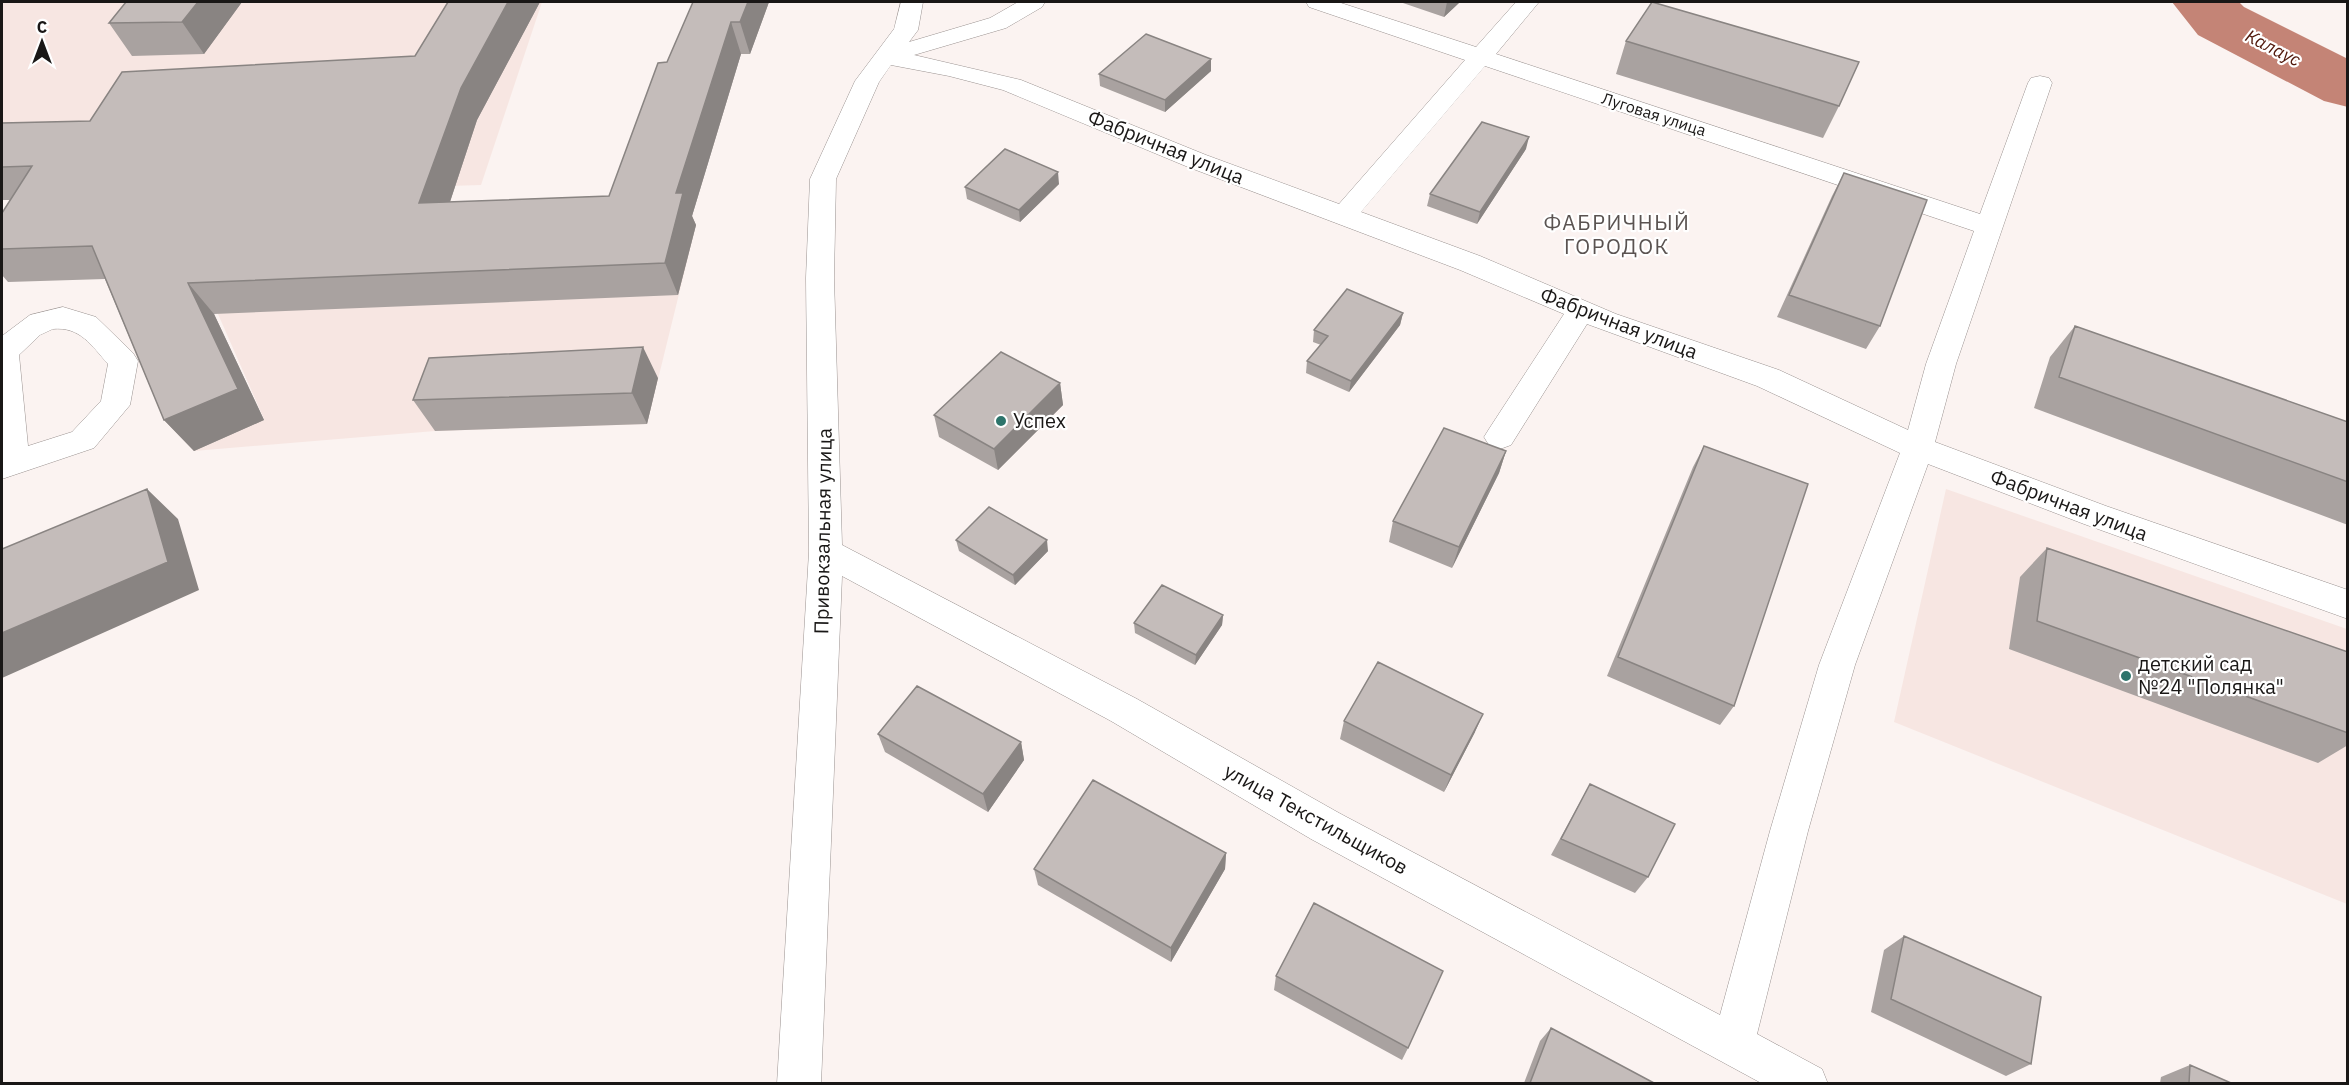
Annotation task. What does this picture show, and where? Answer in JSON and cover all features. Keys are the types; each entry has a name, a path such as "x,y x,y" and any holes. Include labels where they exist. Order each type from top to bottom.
{"street":[{"name":"Привокзальная улица","path":"799,1083 826,552 820,278 823,179 867,81 906,30 912,2"},
{"path":"885,57 998,23 1034,2"},
{"name":"Луговая улица","path":"1317,2 1991,227"},
{"path":"1344,215 1528,2"},
{"name":"Фабричная улица","path":"885,57 951,69 1012,85 1197,161 1470,263 1581,311 1768,378 1918,448 2139,531 2348,604"},
{"path":"1733,1044 1837,665 1918,448 1941,364 2040,83"},
{"path":"1500,437 1581,311"},
{"path":"70,317 87,324 123,361 115,405 83,440 8,465 4,353 17,335 45,320 70,317"},
{"name":"улица Текстильщиков","path":"826,552 1124,710 1325,826 1807,1083"}],"shaded area":[{"path":"2,2 542,2 481,185 2,200"},
{"path":"696,225 647,424 435,431 194,451 264,419 218,314 256,243"},
{"name":"детский сад №24 \"Полянка\"","path":"1946,489 2347,629 2347,904 1894,722"}],"building":[{"path":"126,2 198,2 182,22 109,23"},
{"path":"448,2 508,2 461,88 419,203 609,196 658,63 667,62 693,2 748,2 740,22 731,22 676,193 683,193 665,263 188,283 238,389 164,420 92,246 2,249 2,213 32,166 2,167 2,123 90,121 122,72 415,56"},
{"path":"1652,2 1859,62 1839,106 1626,41"},
{"path":"1146,34 1211,59 1165,100 1099,74"},
{"path":"1482,122 1529,137 1480,212 1430,194"},
{"path":"1005,149 1058,172 1019,210 965,187"},
{"path":"1844,173 1927,200 1880,326 1789,295"},
{"path":"1347,289 1403,313 1351,381 1307,361 1328,336 1314,330"},
{"path":"2075,326 2348,422 2348,482 2059,377"},
{"path":"643,347 632,393 413,400 429,358"},
{"path":"1001,352 1060,383 994,449 934,415"},
{"path":"1444,428 1506,451 1459,547 1393,521"},
{"path":"1704,446 1808,484 1734,706 1618,657"},
{"path":"147,489 168,562 2,633 2,549"},
{"path":"989,507 1047,540 1013,575 956,540"},
{"path":"2047,548 2348,652 2348,733 2037,621"},
{"path":"1162,585 1223,615 1196,655 1134,623"},
{"path":"1378,662 1483,714 1451,775 1344,721"},
{"path":"917,686 1021,742 983,794 878,734"},
{"path":"1093,780 1226,853 1171,948 1034,869"},
{"path":"1590,784 1675,824 1648,877 1561,839"},
{"path":"1314,903 1443,971 1408,1048 1276,976"},
{"path":"1904,936 2041,997 2031,1064 1891,999"},
{"path":"1551,1028 1654,1083 1530,1083"},
{"path":"2190,1065 2231,1083 2189,1083"}],"waterway":[{"name":"Калаус","path":"2204,2 2221,21 2348,86"}],"place":[{"name":"Успех","path":"1001,421"},
{"name":"детский сад №24 \"Полянка\"","path":"2126,676"}],"district":[{"name":"ФАБРИЧНЫЙ ГОРОДОК","path":"1617,235"}]}
